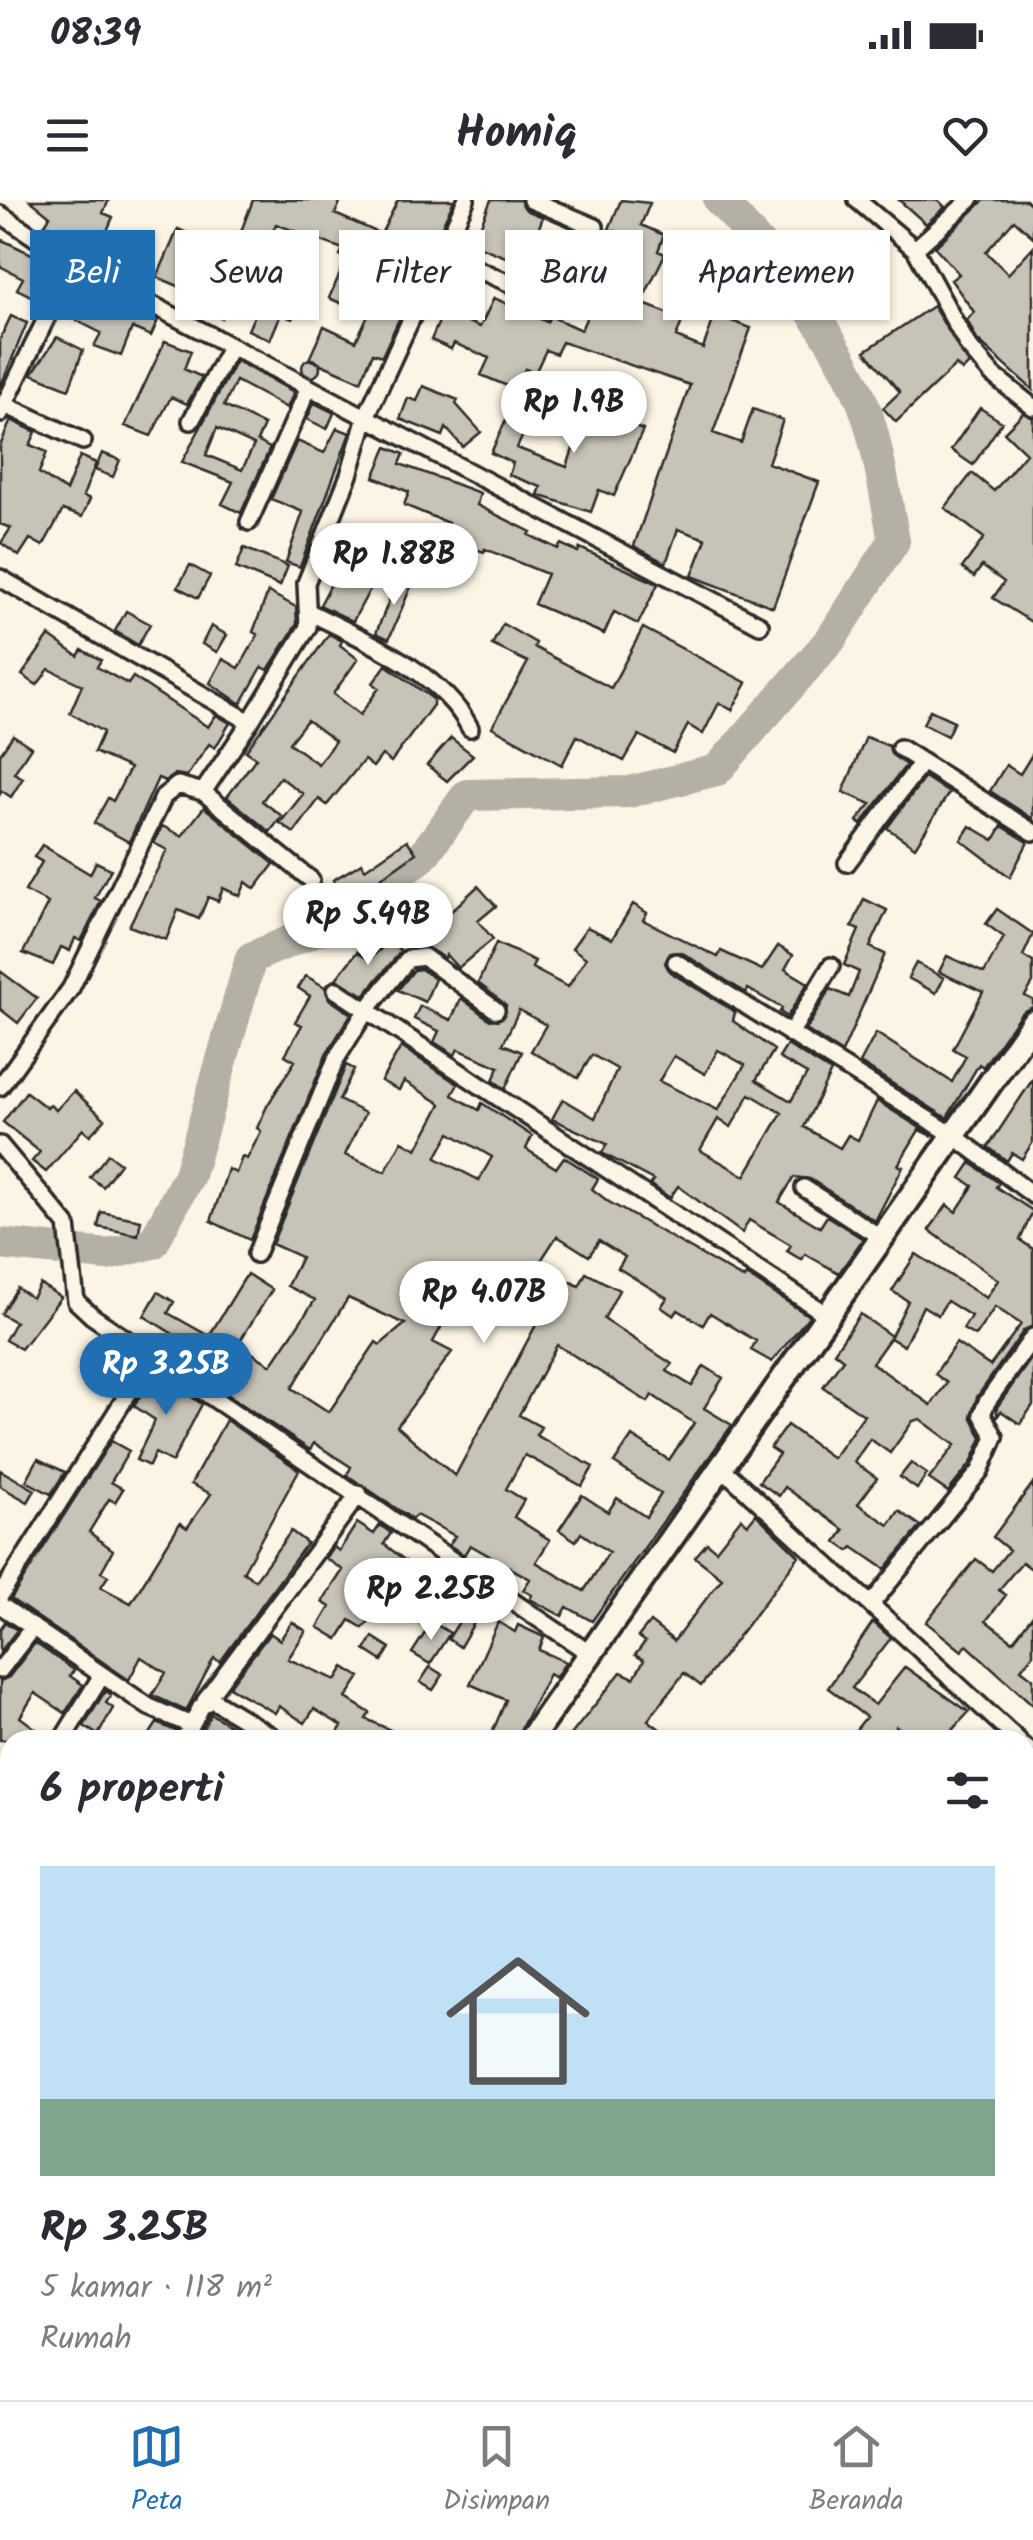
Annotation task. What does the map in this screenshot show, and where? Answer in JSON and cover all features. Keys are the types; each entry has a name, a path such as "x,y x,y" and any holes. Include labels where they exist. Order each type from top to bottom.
{"main road":[{"path":"537,1730 1033,1022"}],"street":[{"path":"453,230 466,200"},
{"path":"485,273 556,304 571,303 595,248 595,227 531,200"},
{"path":"856,200 915,249 968,346 992,375 1033,407"},
{"path":"915,249 969,200"},
{"path":"0,214 30,234"},
{"path":"155,306 760,625"},
{"path":"44,320 4,399 83,441"},
{"path":"203,792 292,660 311,613 306,583 350,476 366,417 411,320"},
{"path":"192,422 231,346"},
{"path":"249,522 309,386"},
{"path":"7,582 250,722"},
{"path":"311,613 412,670 458,706 470,728"},
{"path":"900,748 1033,832"},
{"path":"846,863 922,762"},
{"path":"0,1087 71,988 164,796 178,785 203,792 311,880"},
{"path":"256,1254 336,1059 366,1010 408,960 417,955 496,1010"},
{"path":"676,962 953,1135 1033,1196"},
{"path":"790,1034 831,966"},
{"path":"336,990 826,1316"},
{"path":"0,1145 67,1225 76,1301 92,1316 592,1655"},
{"path":"804,1188 880,1237"},
{"path":"872,1603 980,1470 995,1436 982,1414 1033,1337"},
{"path":"0,1596 152,1354"},
{"path":"722,1468 1007,1730"},
{"path":"189,1730 359,1494"},
{"path":"0,1605 185,1730"},
{"path":"0,1670 33,1628"},
{"path":"68,1730 102,1675"},
{"path":"206,1702 218,1702 261,1730"}],"building":[{"path":"30,200 109,200 103,213 113,217 107,230 59,230 45,224 50,216"},
{"path":"253,200 341,200 335,214 372,230 339,230 339,248 319,240 319,230 292,230 276,224 273,230 242,230"},
{"path":"398,200 454,200 440,230 383,230"},
{"path":"491,200 520,200 526,210 543,217 538,230 505,230 505,257 485,249 485,230 479,230"},
{"path":"621,200 650,203 641,225 663,235 658,251 663,258 643,299 643,230 609,229"},
{"path":"899,200 938,200 945,207 926,224"},
{"path":"984,200 1026,200 1033,206 1033,237 1014,220 986,252 1008,274 1033,247 1033,390 977,340 967,320 974,312 951,280 959,274 935,247"},
{"path":"175,236 175,285 157,277"},
{"path":"0,239 30,253 30,296 17,289 23,278 0,266"},
{"path":"339,276 339,302 329,298"},
{"path":"494,298 505,303 505,320 559,320 581,330 585,320 643,320 643,304 663,311 663,320 683,320 676,337 703,348 713,320 729,320 751,328 713,433 741,443 753,409 783,420 768,463 819,482 773,607 692,576 706,539 678,529 666,563 634,546 690,385 562,342 556,354 546,350 535,373 525,369 517,390 481,375 489,358 454,343 451,349 431,340 440,320 463,320 480,327"},
{"path":"933,306 969,364 962,371 956,365 896,422 883,408 900,392 865,351"},
{"path":"11,316 27,323 0,388 0,339"},
{"path":"76,320 158,320 151,336 132,328 121,356 94,346 101,333"},
{"path":"252,320 278,320 270,340 248,330"},
{"path":"366,320 399,320 382,356 373,353 361,381 309,359 324,326 356,341"},
{"path":"57,337 83,350 69,389 32,374"},
{"path":"165,341 191,351 184,369 202,377 187,404 171,397 151,436 125,426"},
{"path":"311,359 320,368 311,377 302,368"},
{"path":"236,361 294,392 287,408 236,381 224,406 264,425 257,441 270,448 241,513 222,504 233,482 182,462","holes":["217,428 254,445 242,470 206,455"]},
{"path":"423,386 458,400 456,404 481,432 463,447 446,428 443,436 400,419 408,398 417,401"},
{"path":"592,391 611,398 605,416 643,430 614,496 599,490 591,512 538,495 541,487 509,475 513,463 491,453 513,404 533,413 517,448 567,467"},
{"path":"314,403 334,413 327,429 307,419"},
{"path":"980,408 1002,422 973,465 951,450"},
{"path":"1023,413 1033,418 1033,623 993,598 1004,582 982,566 974,577 962,568 984,538 945,508 972,473 994,491 1026,453 1004,432"},
{"path":"11,420 36,432 30,445 47,452 39,473 66,491 80,456 96,463 83,496 90,499 82,517 63,510 43,546 30,539 19,556 1,543 11,528 0,524 0,446"},
{"path":"337,428 350,433 300,567 286,562 303,512 271,499 297,441 324,453"},
{"path":"387,447 404,454 400,464 480,493 477,505 531,532 529,535 558,549 561,544 578,552 580,548 658,584 638,624 614,612 604,634 534,604 547,574 485,549 484,552 442,538 448,523 404,505 409,492 374,477"},
{"path":"102,453 120,460 113,477 95,470"},
{"path":"409,539 424,545 418,562 402,555"},
{"path":"355,545 384,563 353,621 320,605 333,580 321,576 329,555 347,563"},
{"path":"244,548 288,566 280,586 236,568"},
{"path":"190,565 210,576 198,598 178,587"},
{"path":"398,578 412,584 389,639 376,633"},
{"path":"268,592 296,607 297,624 268,670 262,667 241,704 210,683 223,659 239,668 258,635 253,632"},
{"path":"126,611 150,624 138,645 115,631"},
{"path":"503,624 536,643 534,647 611,688 643,628 747,683 732,710 719,703 703,734 688,725 673,753 639,735 624,761 577,736 562,765 492,727 528,662 492,645"},
{"path":"211,626 227,635 217,652 202,644"},
{"path":"329,634 342,641 340,645 358,659 333,694 360,715 379,688 373,683 386,665 433,699 433,705 391,762 382,755 373,767 364,760 327,805 319,799 294,833 280,823 303,794 280,777 262,801 282,816 270,832 227,797 256,758 246,751","holes":["307,720 335,741 318,764 289,743"]},
{"path":"49,636 78,656 82,650 101,660 97,667 128,684 133,677 208,727 216,715 230,723 215,748 209,744 187,776 175,774 165,781 158,778 129,842 94,823 108,798 113,801 130,768 94,752 103,732 70,713 82,685 49,669 37,685 22,675"},
{"path":"930,710 954,721 947,736 923,724"},
{"path":"13,735 31,747 14,773 23,778 11,797 2,791 0,794 0,754"},
{"path":"866,737 889,746 891,754 906,765 861,825 857,821 871,804 843,792"},
{"path":"451,738 473,755 447,781 427,765"},
{"path":"1033,753 1033,819 990,791 1006,765 1020,774"},
{"path":"925,777 949,793 915,847 887,828"},
{"path":"204,807 274,864 255,889 246,882 240,896 223,888 218,901 208,897 199,919 178,910 166,940 129,926 167,850 154,843 162,826 182,836"},
{"path":"970,826 994,840 1002,826 1028,842 1010,877 961,840"},
{"path":"407,840 416,853 346,903 333,880 362,863 365,869"},
{"path":"42,845 90,874 96,862 111,869 95,898 101,901 81,941 75,938 70,951 61,947 53,965 23,953 48,903 25,891 42,862 34,857"},
{"path":"478,886 496,906 478,921 493,939 458,968 446,955 445,958 424,946 413,947"},
{"path":"864,899 887,910 870,947 885,954 842,1053 806,1030 830,989 849,997 859,972 844,965 859,930 852,927"},
{"path":"633,904 647,913 643,920 718,957 721,951 762,970 778,946 793,955 785,969 808,983 787,1017 780,1012 782,1008 748,989 746,993 681,952 670,953 665,963 670,972 735,1012 733,1021 774,1050 756,1080 791,1101 807,1074 779,1058 787,1045 831,1072 804,1127 840,1148 848,1135 858,1140 877,1101 933,1136 919,1130 898,1165 903,1167 875,1221 810,1179 794,1177 779,1202 820,1227 827,1216 863,1239 839,1273 805,1254 802,1260 787,1251 791,1245 749,1220 742,1233 678,1186 670,1198 650,1184 653,1180 602,1153 607,1144 552,1119 563,1099 595,1118 617,1069 592,1055 578,1078 531,1051 546,1025 519,1010 503,1044 522,1052 505,1089 493,1080 499,1067 458,1049 455,1055 434,1042 439,1031 414,1019 420,1006 451,1020 461,998 490,1020 504,1017 506,1005 478,983 496,943 535,961 532,968 568,987 586,958 572,948 587,927 612,939","holes":["718,1050 745,1065 718,1110 659,1081 674,1056 705,1074","750,1094 782,1113 745,1176 700,1150 718,1119 731,1127"]},
{"path":"997,909 1033,934 1023,956 1033,962 1033,983 1025,996 1033,1000 1033,1007 1021,1013 983,1067 979,1064 947,1118 860,1063 876,1033 952,1082 966,1056 953,1049 983,992 939,972 947,956 984,973 1004,937 986,924"},
{"path":"390,940 401,951 364,995 336,979 357,952 369,960"},
{"path":"916,963 944,978 936,993 908,978"},
{"path":"421,969 435,979 425,1002 398,990 414,970"},
{"path":"0,971 37,998 18,1023 0,1009"},
{"path":"306,976 325,987 329,999 351,1014 326,1055 250,1240 211,1221 228,1169 236,1173 242,1157 247,1159 261,1131 257,1128 267,1106 295,1061 285,1055 302,1025 295,1022 310,996 298,988"},
{"path":"401,1047 458,1084 452,1095 479,1110 482,1103 532,1136 526,1149 556,1168 564,1157 598,1179 592,1189 609,1202 744,1279 746,1275 809,1316 772,1362 751,1350 756,1341 710,1313 703,1325 678,1310 674,1316 661,1307 667,1298 618,1268 625,1257 599,1241 589,1256 557,1236 540,1262 543,1267 579,1286 586,1273 619,1290 604,1319 672,1364 667,1371 692,1386 704,1366 723,1378 704,1408 732,1425 592,1621 567,1607 562,1616 530,1599 532,1595 523,1590 530,1579 470,1545 464,1555 449,1545 455,1536 416,1515 412,1519 347,1475 351,1467 314,1443 310,1450 172,1357 181,1339 144,1316 158,1292 174,1302 168,1313 209,1336 247,1274 272,1290 238,1344 271,1365 315,1300 287,1286 301,1257 272,1244 346,1065 354,1069 339,1100 365,1113 345,1155 385,1172 402,1141 417,1149 441,1104 404,1081 399,1090 381,1081","holes":["450,1133 492,1157 479,1180 436,1158","467,1280 537,1323 455,1476 397,1426 452,1352 433,1342","348,1298 405,1324 380,1345 376,1342 329,1412 292,1388","557,1345 648,1402 652,1395 694,1423 669,1460 632,1436 614,1463 661,1494 646,1517 617,1498 608,1512 582,1495 559,1530 576,1541 581,1533 609,1552 584,1591 536,1562 550,1540 514,1517 524,1500 506,1489 525,1455 582,1486 593,1467 536,1435 541,1427 519,1415"]},
{"path":"1033,1079 1033,1142 1022,1159 1012,1153 1007,1161 988,1147"},
{"path":"74,1091 105,1119 90,1135 83,1129 46,1172 32,1161 40,1152 3,1122 26,1092 56,1110"},
{"path":"108,1154 120,1163 103,1187 90,1177"},
{"path":"971,1163 999,1183 996,1187 1033,1211 1020,1240 1033,1249 1033,1326 1024,1330 977,1397 971,1416 982,1438 971,1463 948,1492 929,1479 955,1445 920,1419 913,1421 890,1453 870,1439 854,1462 877,1478 858,1504 889,1525 899,1511 921,1526 885,1569 853,1547 849,1551 836,1542 844,1530 785,1487 779,1496 759,1482 779,1454 770,1448 787,1425 833,1458 864,1415 823,1387 843,1359 834,1352 860,1314 891,1336 908,1301 892,1291 916,1254 986,1298 998,1280 929,1230 947,1205 956,1212 973,1186 961,1178","holes":["947,1301 971,1316 963,1329 975,1336 995,1307 1021,1324 990,1366 956,1343 935,1374 947,1383 931,1405 872,1363 890,1338 904,1346 923,1306 938,1315"]},
{"path":"101,1212 141,1220 138,1235 98,1227"},
{"path":"40,1284 61,1297 21,1349 5,1340 15,1322 1,1314 17,1288 32,1298"},
{"path":"1033,1356 1033,1405 1020,1424 1001,1411 997,1417 997,1407"},
{"path":"155,1372 202,1404 172,1462 155,1453 149,1466 136,1460 155,1420 134,1406"},
{"path":"226,1420 299,1470 243,1572 255,1580 291,1531 307,1543 220,1662 214,1658 186,1711 152,1695 166,1673 141,1657 129,1680 11,1599 111,1441 129,1451 111,1482 123,1489 115,1502 109,1499 89,1532 113,1550 101,1572 108,1576 101,1587 131,1603 180,1523 187,1528 211,1494 191,1484"},
{"path":"38,1459 65,1472 51,1494 26,1481"},
{"path":"911,1463 927,1474 917,1489 900,1477"},
{"path":"0,1470 35,1490 28,1502 0,1486"},
{"path":"1033,1483 1033,1570 1022,1562 999,1590 1006,1595 986,1621 1013,1641 1033,1615 1033,1654 1021,1669 1033,1678 1033,1705 967,1645 962,1651 926,1622 976,1559 992,1571 1009,1550 993,1537"},
{"path":"756,1514 799,1556 701,1686 684,1673 648,1720 661,1730 575,1730 621,1672 634,1678 644,1660 635,1655 645,1642 638,1637 650,1622 674,1641 722,1578 695,1557 707,1543 716,1550 741,1518 748,1524"},
{"path":"357,1523 374,1534 380,1525 391,1533 384,1544 426,1577 417,1592 435,1603 421,1624 386,1601 363,1628 350,1620 338,1639 318,1627 330,1607 322,1602 343,1570 325,1558 334,1547 339,1551"},
{"path":"462,1580 486,1602 460,1647 448,1639 466,1611 449,1600"},
{"path":"5,1622 17,1630 0,1652 0,1629"},
{"path":"292,1622 306,1631 288,1659 336,1680 344,1667 360,1677 346,1698 370,1713 366,1719 390,1730 340,1730 342,1726 314,1709 305,1723 279,1706 275,1713 229,1687 270,1633 280,1640"},
{"path":"432,1622 450,1633 430,1664 412,1653"},
{"path":"498,1622 515,1632 518,1625 544,1637 539,1650 566,1662 555,1678 549,1674 520,1730 493,1730 506,1700 470,1684"},
{"path":"873,1622 891,1638 852,1688 875,1705 905,1667 969,1712 952,1730 901,1730 896,1726 893,1730 856,1730 866,1717 828,1688"},
{"path":"373,1637 390,1648 382,1661 365,1650"},
{"path":"35,1643 74,1670 70,1676 83,1685 65,1713 35,1693 20,1717 38,1730 0,1730 0,1681 9,1677"},
{"path":"430,1667 443,1675 433,1690 420,1682"},
{"path":"105,1691 111,1695 106,1703 113,1708 101,1730 84,1726"},
{"path":"211,1714 238,1730 202,1730"},
{"path":"157,1723 174,1730 152,1730"}],"waterway":[{"path":"0,1244 107,1255 153,1243 189,1175 251,958 330,924 422,857 467,795 629,792 717,770 831,639 894,541 875,442 861,398 828,337 786,277 719,200"}]}
